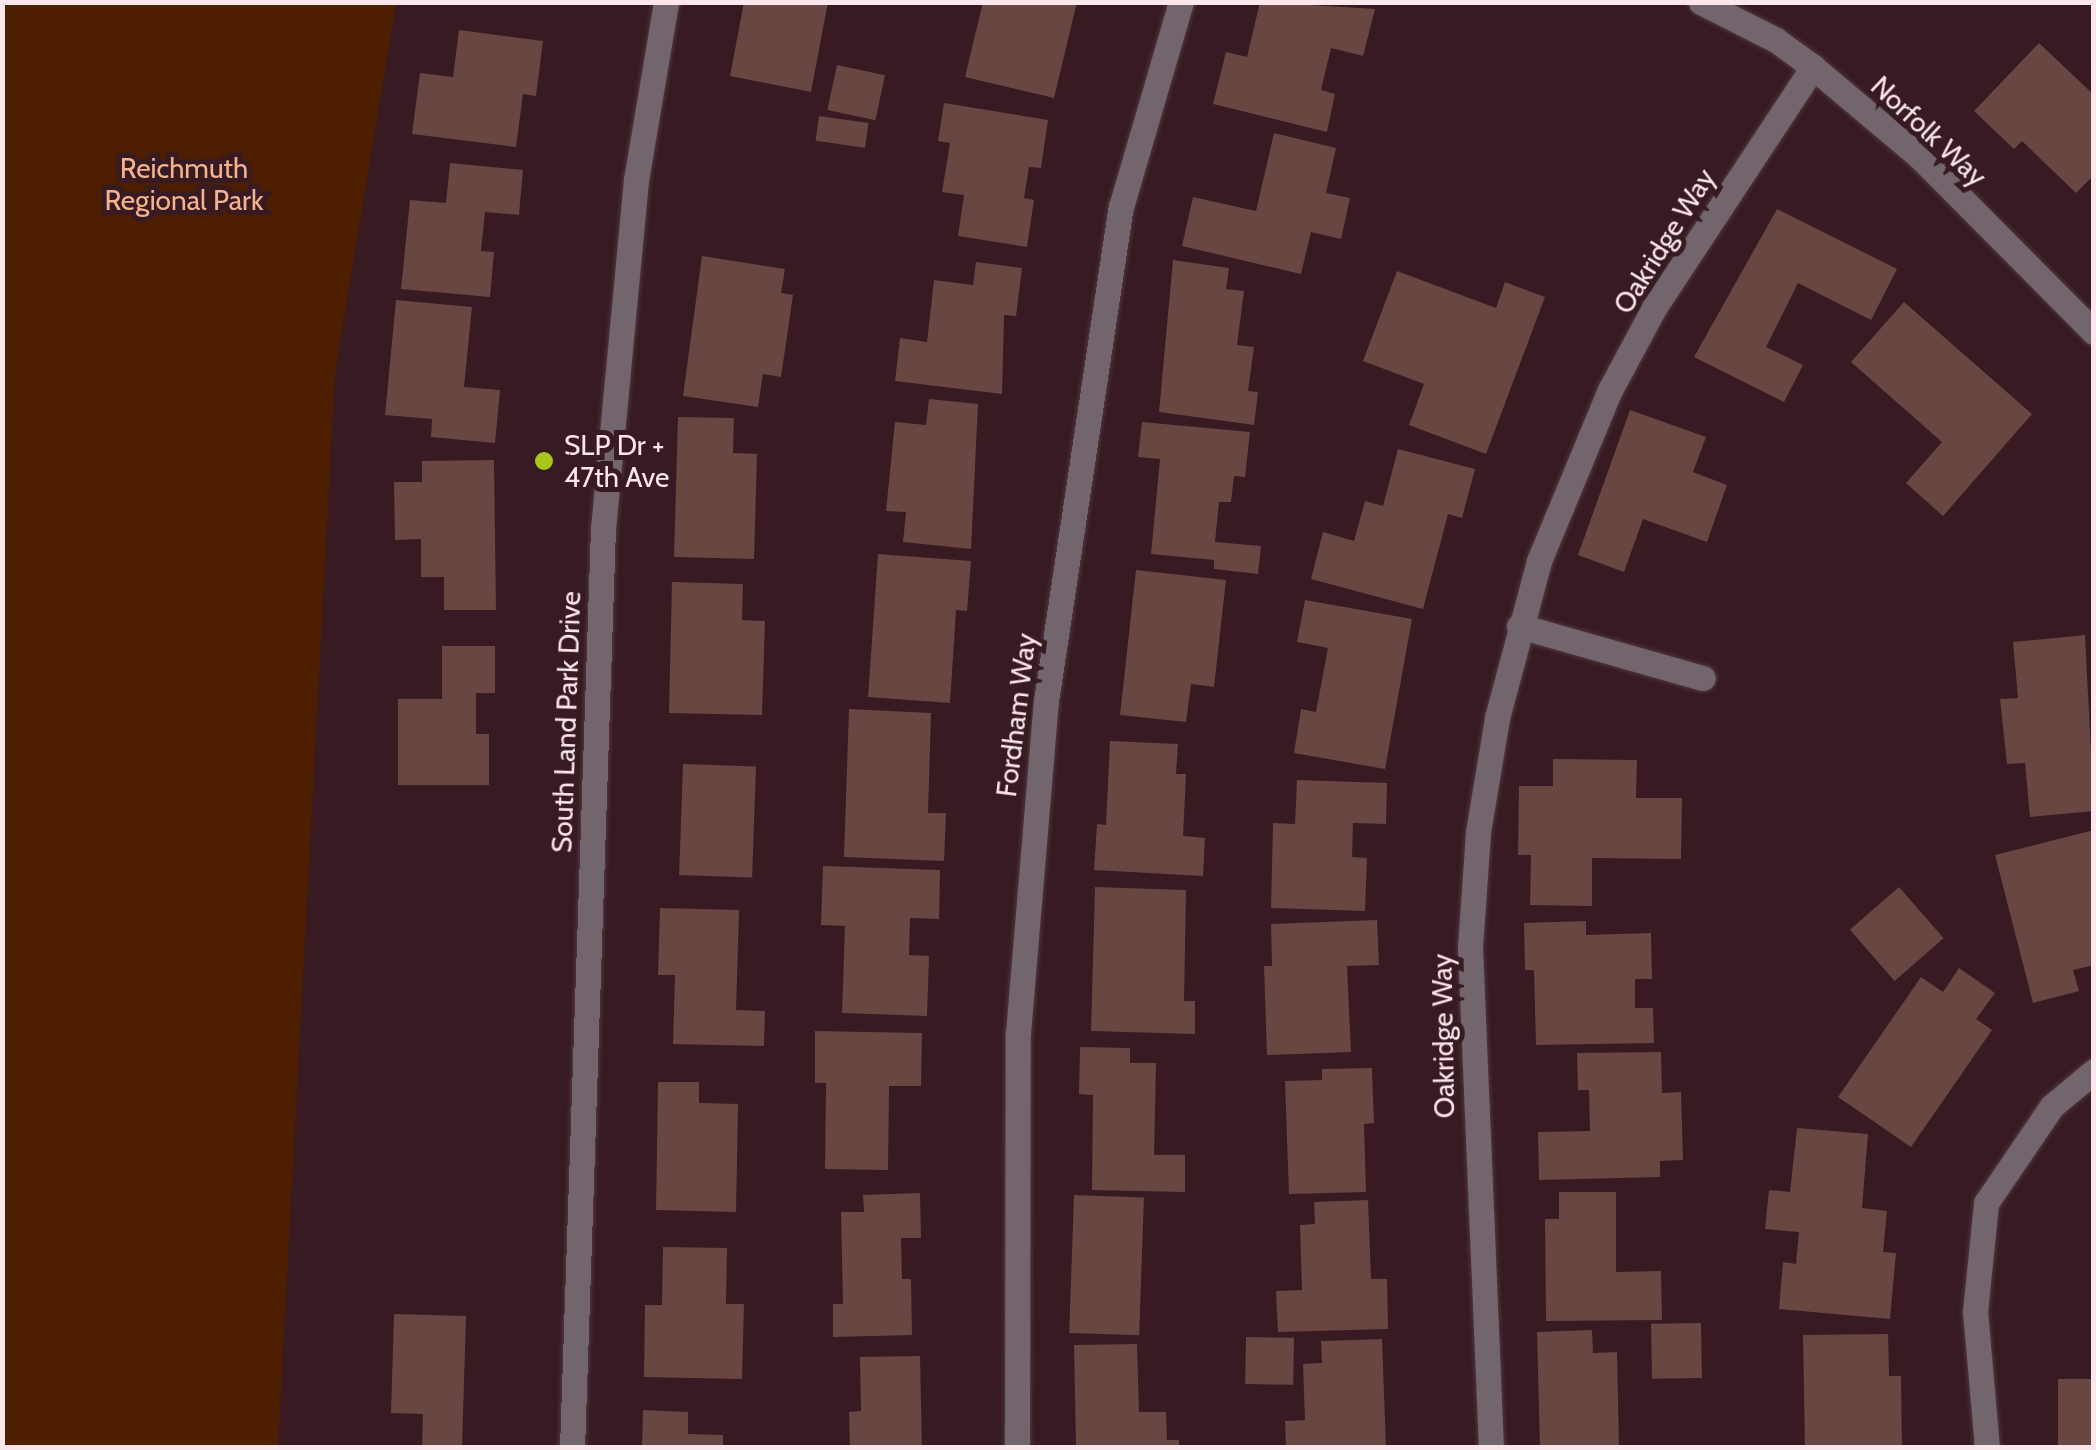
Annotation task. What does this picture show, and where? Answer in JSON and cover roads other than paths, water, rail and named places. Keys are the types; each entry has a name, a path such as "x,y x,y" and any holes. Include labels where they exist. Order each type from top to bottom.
{"street":[{"name":"South Land Park Drive","path":"572,1448 604,509 636,180 666,2"},
{"name":"Fordham Way","path":"1017,1448 1012,1283 1018,1033 1046,701 1121,207 1180,2"},
{"name":"Norfolk Way","path":"1701,2 1813,66 1920,157 2094,332"},
{"name":"Oakridge Way","path":"1491,1448 1470,947 1478,832 1519,626 1571,474 1610,390 1654,308 1813,66"},
{"path":"1519,626 1704,678"},
{"path":"1987,1448 1975,1312 1986,1204 2052,1106 2094,1072"}],"place":[{"name":"SLP Dr + 47th Ave","path":"544,461"}],"park label":[{"name":"Reichmuth Regional Park","path":"184,184"}]}
